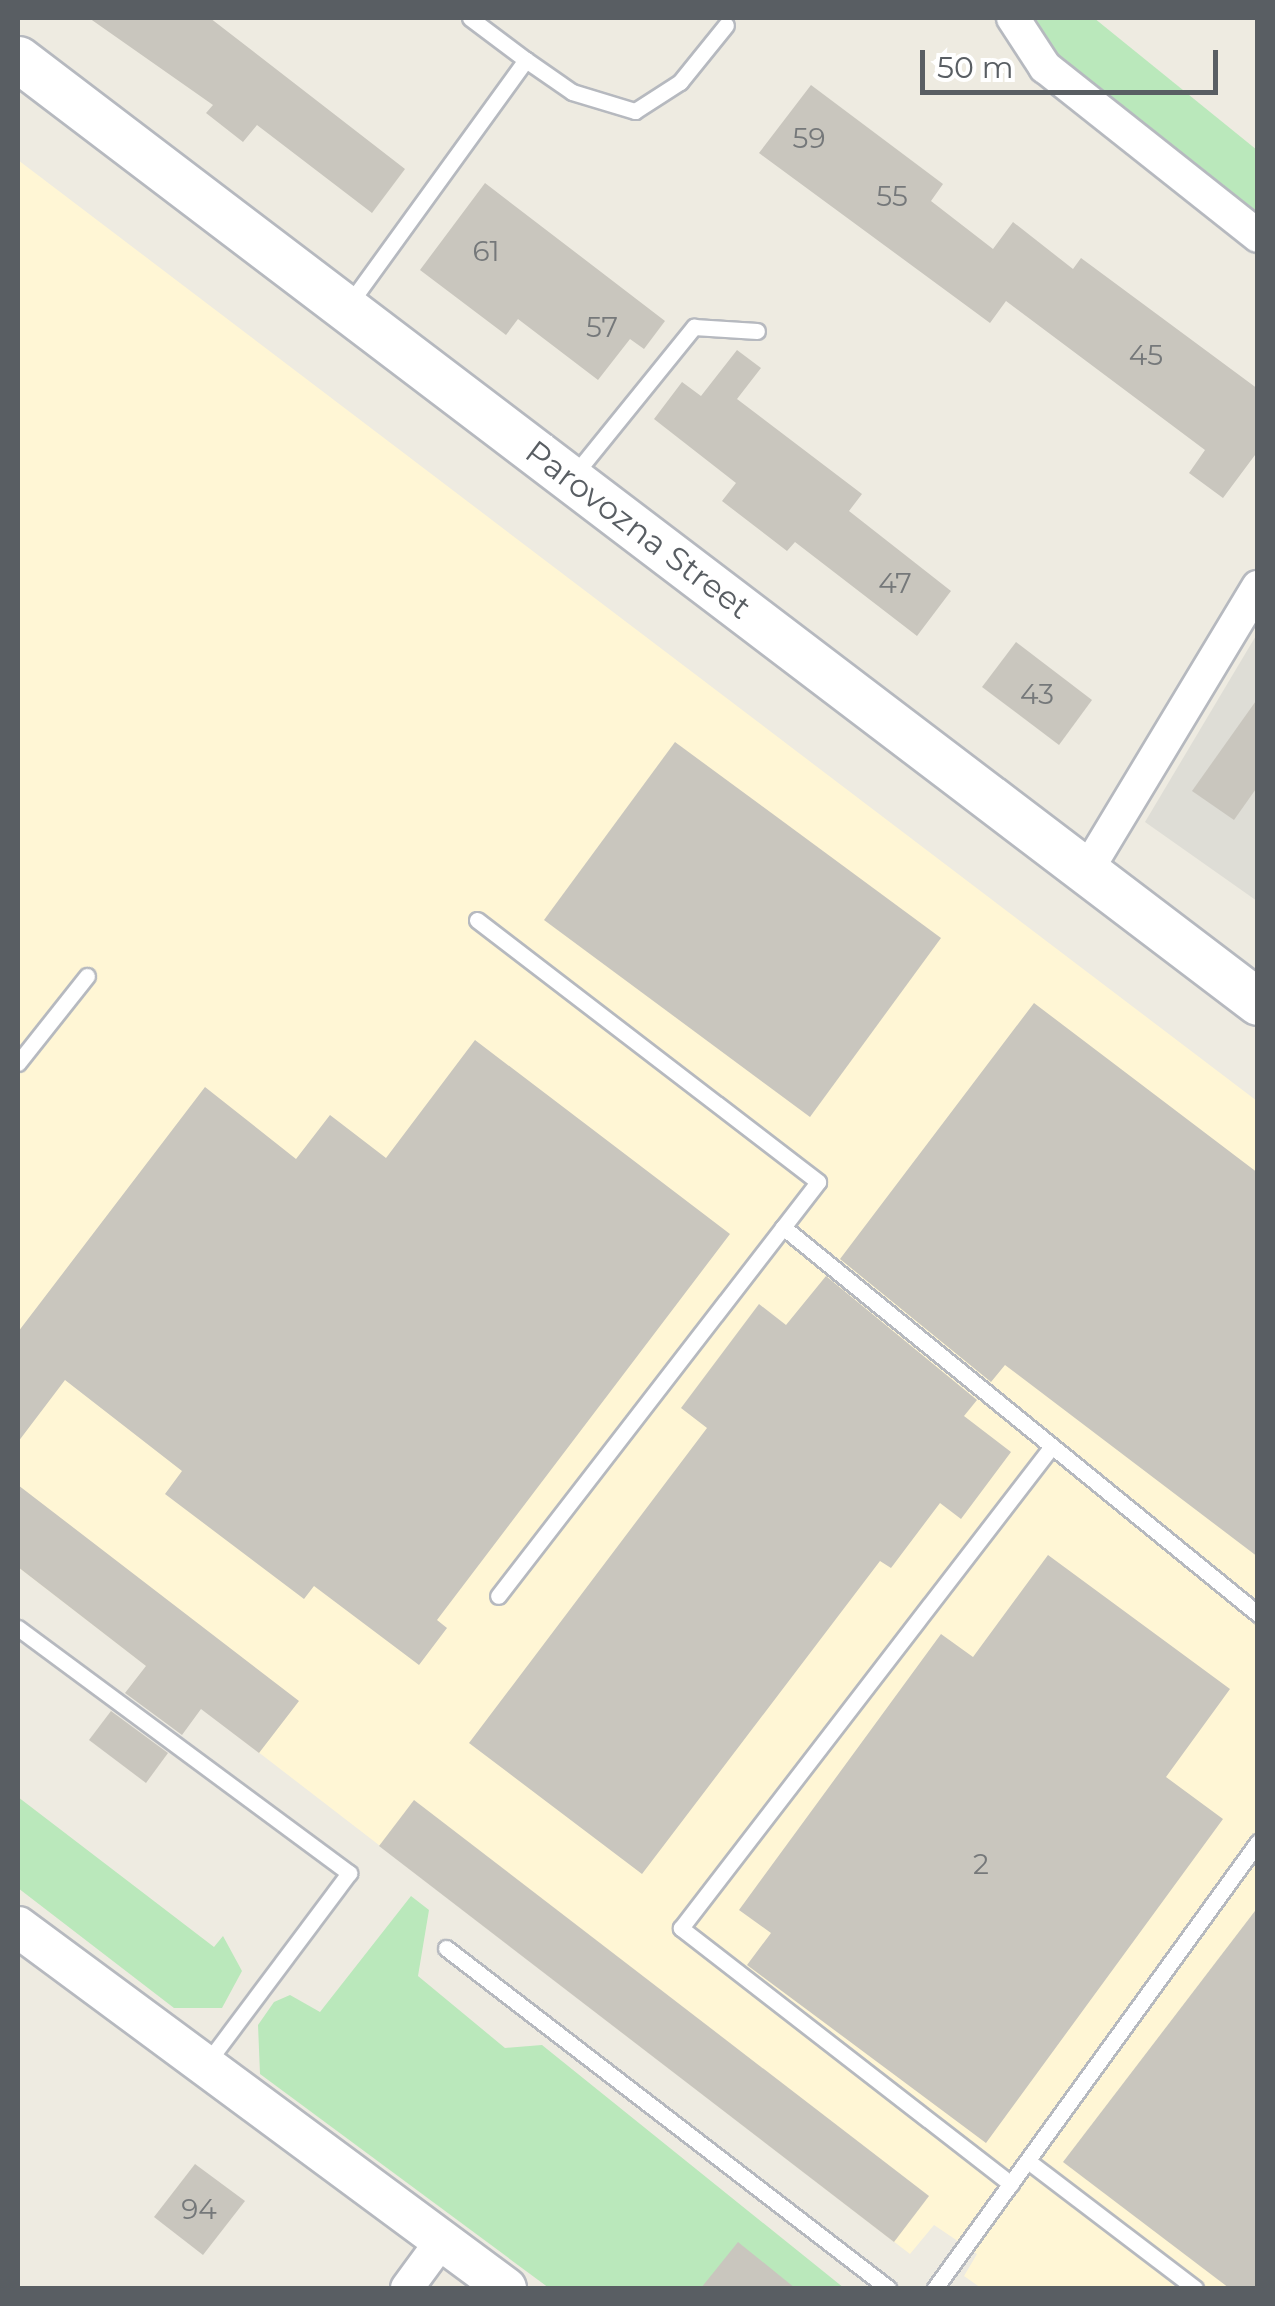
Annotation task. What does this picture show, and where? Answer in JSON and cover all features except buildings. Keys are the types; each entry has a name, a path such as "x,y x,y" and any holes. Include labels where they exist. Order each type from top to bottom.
{"main road":[{"name":"Parovozna Street","path":"18,60 1258,1002"}],"street":[{"path":"1013,18 1045,66 1258,236"},
{"path":"1086,872 1258,588"},
{"path":"18,1927 208,2063 506,2288"},
{"path":"406,2288 442,2239"}],"lane":[{"path":"470,18 572,92 635,111 680,82 726,24"},
{"path":"345,310 526,60"},
{"path":"572,478 694,327 757,331"},
{"path":"476,920 818,1182 498,1596"},
{"path":"18,1063 87,976"},
{"path":"783,1226 1258,1614"},
{"path":"1011,2184 681,1928 1052,1446"},
{"path":"18,1628 349,1874 208,2063"},
{"path":"934,2288 1258,1842"},
{"path":"446,1948 888,2288"},
{"path":"1028,2161 1195,2288"}],"shaded area":[{"path":"18,160 1257,1101 1257,2288 981,2288 964,2276 977,2254 934,2225 910,2254 18,1567"},
{"path":"1257,634 1257,901 1145,822"}],"green space":[{"path":"1034,18 1094,18 1257,150 1257,216 1064,63"},
{"path":"18,1797 214,1947 223,1936 242,1971 222,2008 174,2008 18,1888"},
{"path":"411,1896 429,1910 418,1976 505,2048 542,2045 844,2288 549,2288 260,2074 258,2025 274,2002 290,1995 320,2012"}]}
